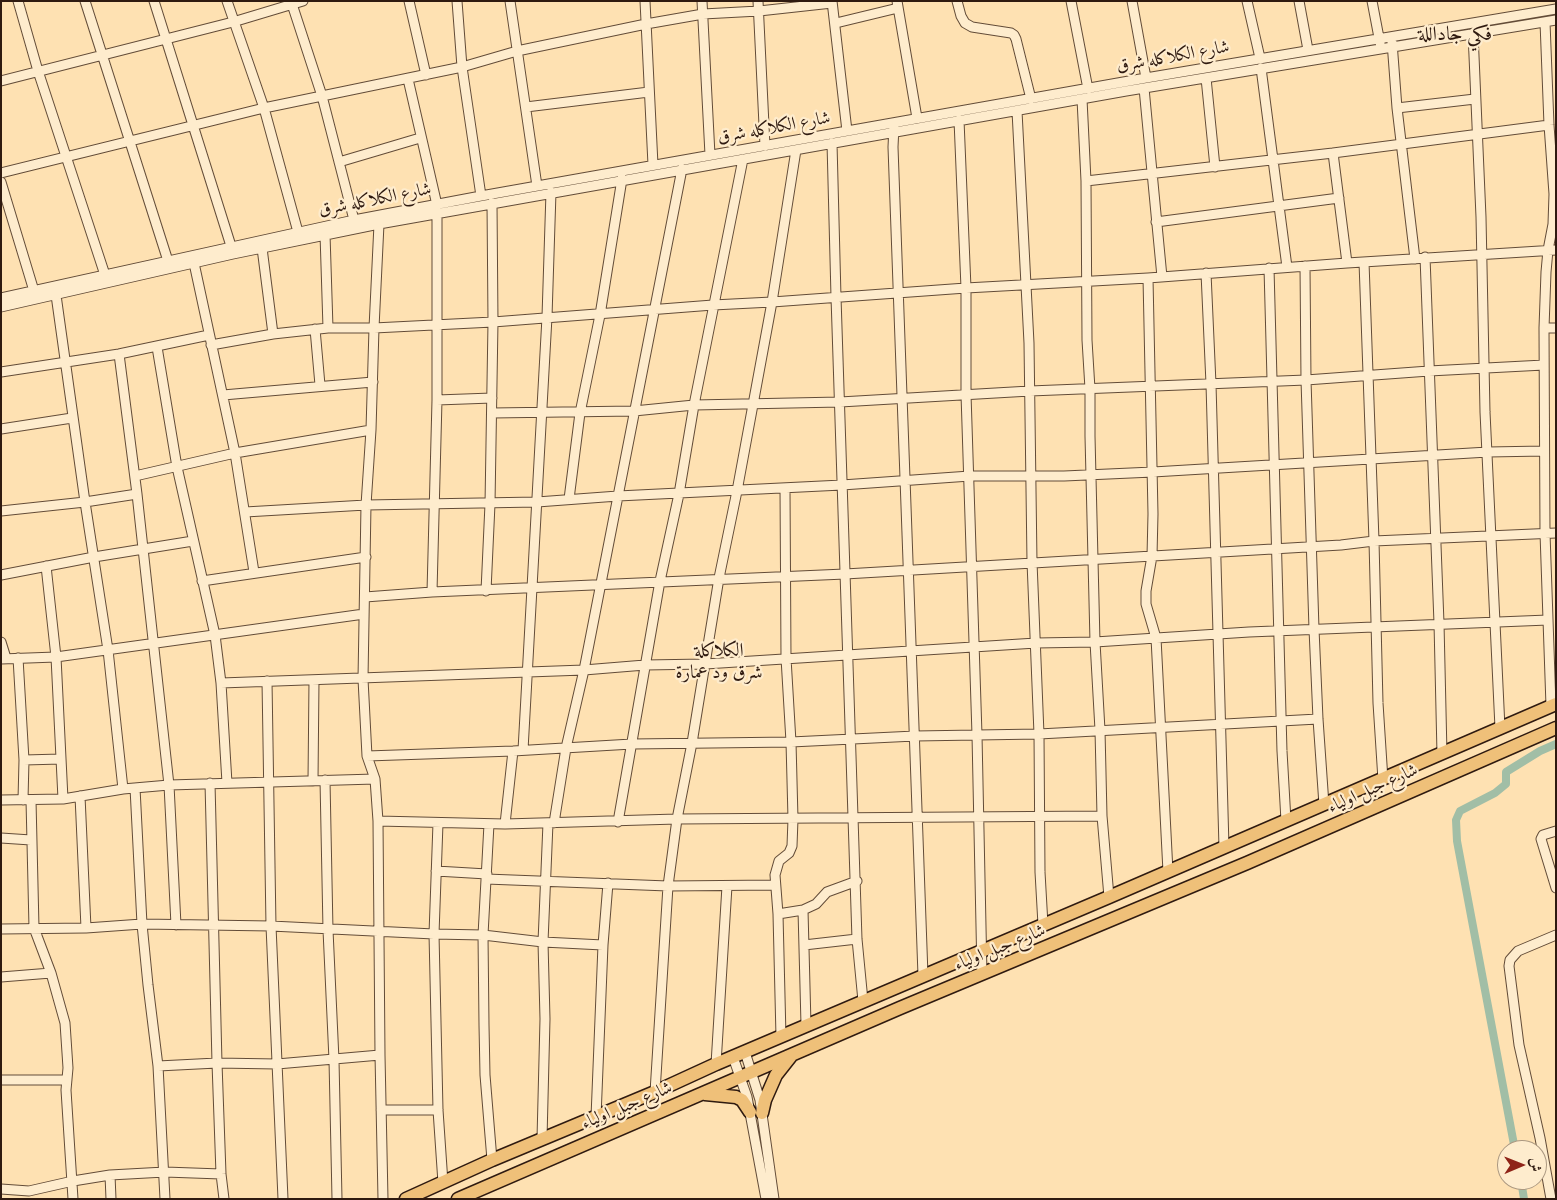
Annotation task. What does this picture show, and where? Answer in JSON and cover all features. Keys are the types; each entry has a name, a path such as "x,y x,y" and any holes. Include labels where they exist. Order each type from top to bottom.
{"highway":[{"name":"شارع جبل اولياء","path":"406,1199 492,1160 1383,780 1553,705"},
{"name":"شارع جبل اولياء","path":"458,1199 791,1055 1162,899 1556,728"},
{"path":"1154,877 1162,899"},
{"path":"700,1094 736,1097 756,1112 776,1076 791,1055"}],"street":[{"path":"18,1 38,71 105,275"},
{"path":"85,1 168,261"},
{"path":"154,1 231,246"},
{"path":"227,1 264,108 298,232"},
{"path":"1,81 233,22 292,2 303,1"},
{"path":"409,1 426,75"},
{"path":"457,1 462,67 481,196"},
{"path":"510,1 538,186"},
{"path":"645,1 653,166"},
{"path":"702,1 710,155"},
{"path":"758,1 766,146"},
{"path":"956,1 965,23 972,27 1014,35 1031,99"},
{"path":"1071,1 1088,89"},
{"path":"1132,1 1146,78"},
{"path":"1247,1 1260,58"},
{"path":"1299,1 1308,50"},
{"path":"1372,1 1380,48"},
{"path":"292,2 322,96 354,220"},
{"path":"1,173 264,108 408,79 462,67 517,51 646,24 703,14 759,11 832,2 836,23 847,131"},
{"path":"836,23 898,4 917,118"},
{"name":"شارع الكلاكله شرق","path":"1,298 354,220 492,203 796,150 894,127 917,118 1556,9"},
{"name":"شارع الكلاكله شرق","path":"1,307 325,234 379,224 481,196 847,131 960,120 1380,48 1556,20"},
{"path":"1545,22 1554,194 1554,224 1552,250 1546,272 1544,328 1545,534 1548,620 1552,640 1553,705"},
{"path":"1473,33 1476,134 1480,176 1484,368 1500,728"},
{"path":"1392,36 1397,108 1415,258"},
{"path":"1261,68 1287,267"},
{"path":"1206,78 1215,167"},
{"path":"408,79 437,209 437,400 432,592"},
{"path":"1144,88 1162,277"},
{"path":"526,107 649,92"},
{"path":"1082,99 1086,181 1087,340 1090,389 1095,642 1102,816 1109,897"},
{"path":"1397,108 1475,99"},
{"path":"1017,111 1030,391 1032,562 1039,734 1040,872 1043,925"},
{"path":"960,120 966,288 966,394 970,476 982,974"},
{"path":"1086,181 1333,153 1549,125"},
{"path":"894,127 923,975"},
{"path":"339,162 420,138"},
{"path":"832,143 845,574 857,881 857,939 863,1001"},
{"path":"655,1092 668,886 677,819 692,743 719,578 738,491 772,302 796,150"},
{"path":"1333,153 1347,263"},
{"path":"618,822 660,581 679,494 713,305 743,159"},
{"path":"542,1139 545,1019 543,942 545,881 551,823 584,670 682,169"},
{"path":"569,499 580,413 600,315 622,180"},
{"path":"1,182 34,291"},
{"path":"523,750 547,318 551,192"},
{"path":"1156,222 1339,198"},
{"path":"486,591 492,413 492,203"},
{"path":"379,224 371,430 366,505 366,597 363,679 367,756 375,779 378,820 383,1199"},
{"path":"325,234 328,328"},
{"path":"262,248 273,334"},
{"path":"211,345 273,334 328,328 374,328 493,322 713,305 1148,278 1482,253 1552,250"},
{"path":"1425,258 1442,754"},
{"path":"1364,262 1378,703 1383,780"},
{"path":"194,263 235,453 254,572"},
{"path":"1305,266 1306,380 1314,629 1324,805"},
{"path":"1269,268 1273,466 1286,821"},
{"path":"1206,273 1211,384 1224,847"},
{"path":"1148,278 1153,472 1152,556 1146,591 1146,604 1156,638 1168,872"},
{"path":"56,295 72,418 108,650 123,789"},
{"path":"1544,328 1556,328"},
{"path":"315,329 320,385"},
{"path":"1,372 120,354 209,336"},
{"path":"156,347 177,467 215,635 221,683 228,783"},
{"path":"120,354 169,785 176,925"},
{"path":"492,413 580,413 634,411 694,405 840,402 1030,391 1271,382 1544,365"},
{"path":"223,395 320,385 373,382"},
{"path":"437,400 492,398"},
{"path":"1,429 72,418"},
{"path":"135,476 235,453 371,430"},
{"path":"245,512 366,505 537,502 618,496 906,482 970,476 1153,472 1488,452 1544,451"},
{"path":"781,1037 778,914 775,885 779,861 789,853 792,846 794,819 786,658 785,488"},
{"path":"1,511 137,494"},
{"path":"366,597 719,578 845,574 1374,541 1556,533"},
{"path":"1,575 94,557 193,541"},
{"path":"202,581 366,557"},
{"path":"46,566 56,657 63,799"},
{"path":"1,642 4,659 56,657 364,614"},
{"path":"221,683 584,670 1279,630 1548,620"},
{"path":"18,658 31,840 34,928 51,973 65,1023 68,1061 66,1090 73,1199"},
{"path":"313,781 314,680"},
{"path":"267,681 271,926 283,1199"},
{"path":"367,756 513,751 632,744 791,742 915,736 1039,734 1318,719"},
{"path":"505,824 513,751"},
{"path":"24,760 62,760"},
{"path":"1,800 63,799 123,789 169,785 375,779"},
{"path":"325,780 337,1199"},
{"path":"210,783 217,1063 221,1174 224,1199"},
{"path":"135,788 142,924 158,1066 165,1199"},
{"path":"80,796 86,928"},
{"path":"378,820 505,824 677,819 854,819 978,816 1039,818 1102,816"},
{"path":"438,823 434,934 438,1110 443,1183"},
{"path":"489,824 483,935 485,1075 492,1160"},
{"path":"1556,831 1543,836 1541,839 1556,888"},
{"path":"1,838 31,840"},
{"path":"436,872 608,884 668,886 775,885"},
{"path":"778,914 803,910 816,904 827,892 857,881"},
{"path":"596,1117 603,945 608,884"},
{"path":"716,1064 727,886"},
{"path":"803,910 806,1026"},
{"path":"1,928 86,928 142,924 271,926 328,930 483,935 543,942 603,945"},
{"path":"1551,1199 1540,1138 1519,1045 1509,966 1510,960 1518,951 1556,935"},
{"path":"804,945 857,939"},
{"path":"1,977 51,973"},
{"path":"745,1052 752,1072 766,1199"},
{"path":"158,1066 217,1063 277,1064 380,1056"},
{"path":"733,1057 740,1078 756,1112 774,1199"},
{"path":"1,1080 67,1080"},
{"path":"381,1110 438,1110"},
{"path":"1,1189 29,1191 110,1175 165,1172 221,1174"},
{"path":"110,1175 111,1199"}],"waterway":[{"path":"1513,1140 1457,841 1456,820 1460,811 1495,793 1506,784 1506,772 1540,751 1556,744"},
{"path":"1523,1190 1524,1199"}],"district":[{"name":"فكي جاداللة","path":"1455,35"},
{"name":"الكلاكلة شرق ود عمارة","path":"719,662"}]}
